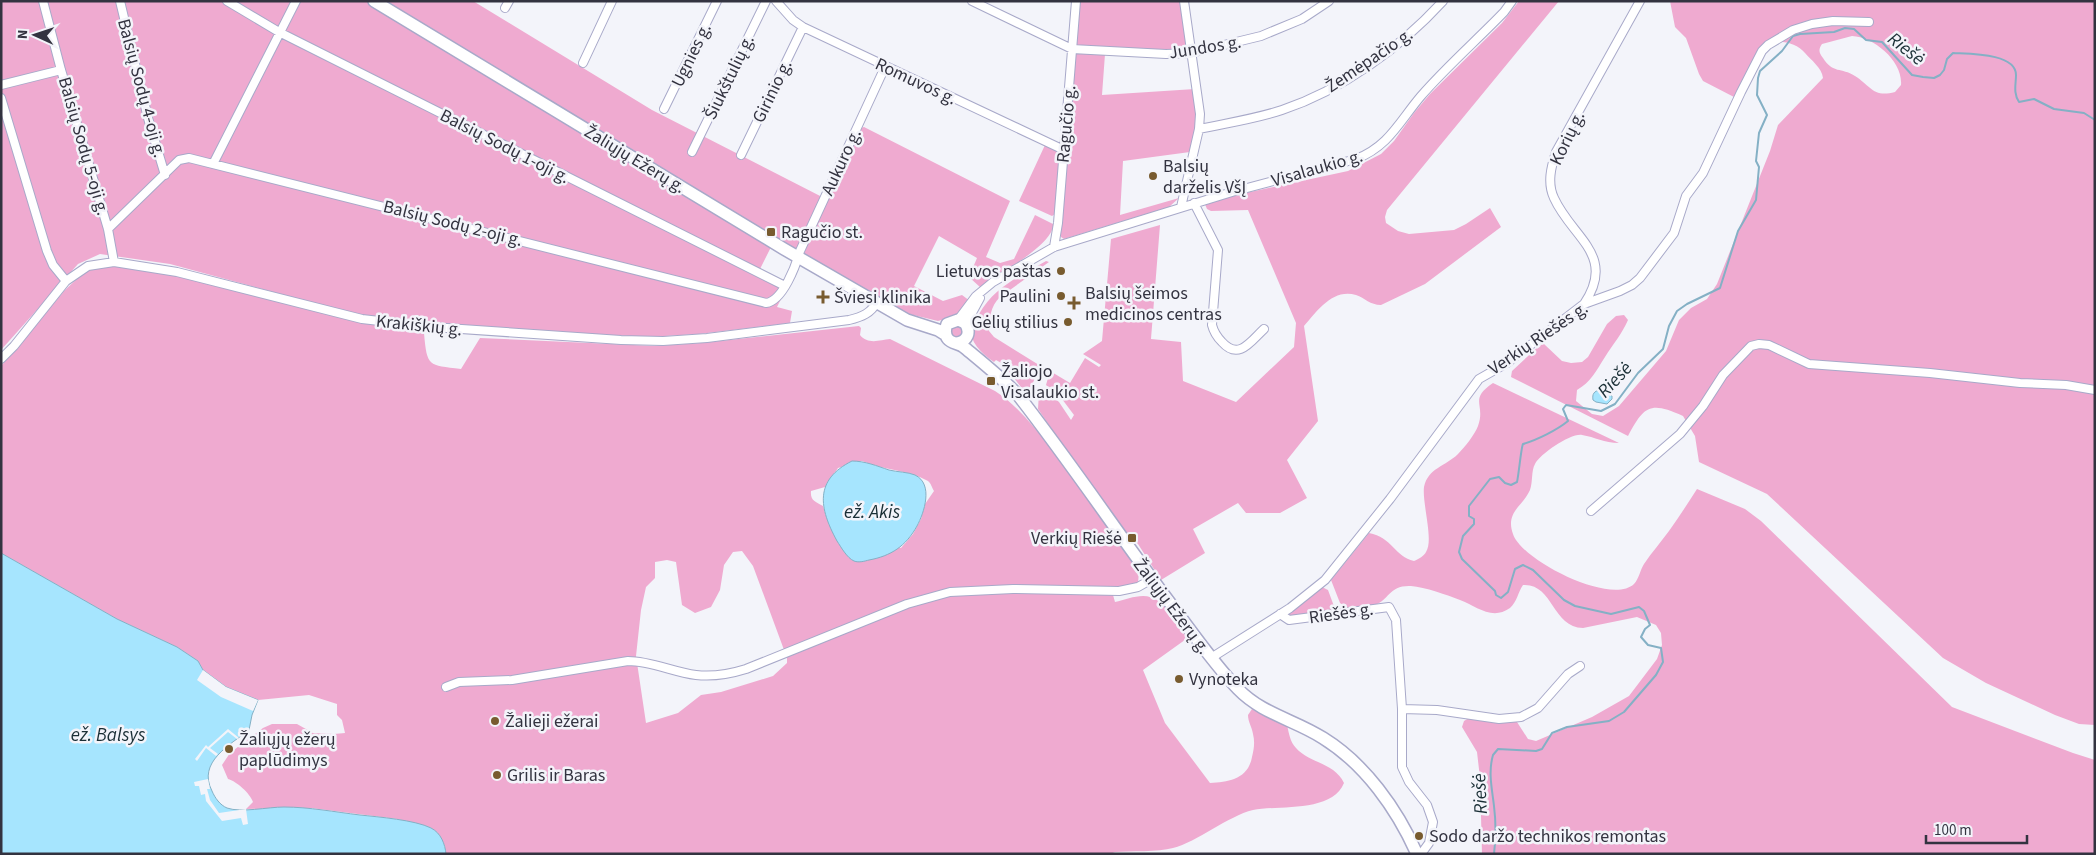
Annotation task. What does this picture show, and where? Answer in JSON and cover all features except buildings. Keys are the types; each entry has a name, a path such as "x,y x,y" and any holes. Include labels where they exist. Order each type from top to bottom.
{"main road":[{"name":"Žaliųjų Ežerų g.","path":"374,1 798,257 897,313 950,326 962,321 967,332 994,371 1018,395 1041,425 1211,658 1252,703 1322,738 1362,771 1394,811 1417,854"},
{"name":"Žaliųjų Ežerų g.","path":"950,326 949,340 963,346 986,367 994,371"},
{"path":"957,343 967,332"}],"street":[{"name":"Balsių Sodų 5-oji g.","path":"43,1 61,70 108,229 114,262"},
{"name":"Balsių Sodų 4-oji g.","path":"120,1 148,118 165,175"},
{"name":"Balsių Sodų 1-oji g.","path":"227,1 279,32 785,286"},
{"path":"213,164 296,1"},
{"path":"583,63 612,1"},
{"name":"Ugnies g.","path":"664,109 717,1"},
{"name":"Šiukštulių g.","path":"692,152 766,1"},
{"name":"Romuvos g.","path":"776,1 793,20 803,27 1064,150"},
{"path":"972,1 1072,49"},
{"name":"Ragučio g.","path":"1054,247 1058,223 1076,1"},
{"path":"1181,207 1199,129 1200,114 1184,1"},
{"name":"Jundos g.","path":"1072,49 1140,53 1191,53 1261,36 1302,19 1329,1"},
{"name":"Žemėpačio g.","path":"1199,129 1282,110 1328,90 1351,77 1416,29 1443,1"},
{"name":"Visalaukio g.","path":"950,326 976,296 1003,276 1054,247 1194,203 1370,154 1381,146 1422,96 1504,12 1512,1"},
{"name":"Korių g.","path":"1584,304 1595,285 1596,267 1588,248 1554,198 1551,186 1552,164 1556,152 1640,1"},
{"name":"Verkių Riešės g.","path":"1211,658 1280,614 1325,580 1390,499 1479,379 1507,363 1584,304 1609,296 1632,285 1648,268 1674,233 1686,196 1703,173 1741,92 1762,51 1768,45 1793,30 1812,24 1833,21 1869,22"},
{"name":"Girinio g.","path":"741,155 803,27"},
{"name":"Aukuro g.","path":"798,257 885,67"},
{"path":"1,85 61,70"},
{"path":"1,98 47,251 53,265 66,281"},
{"name":"Balsių Sodų 2-oji g.","path":"108,229 179,160 185,158 766,303 775,300 785,286 798,257"},
{"path":"1194,203 1218,250 1212,325 1214,333 1228,349 1237,351 1264,329"},
{"name":"Krakiškių g.","path":"1,360 66,281 88,266 114,262 177,272 362,318 424,326 621,340 686,340 849,320 864,316 872,310 877,302"},
{"name":"Visalaukio g.","path":"967,332 971,313 987,288"},
{"path":"1591,511 1680,434 1703,406 1724,375 1751,346 1759,344 1769,345 1810,364 1930,373 2020,383 2066,385 2095,390"},
{"path":"446,687 459,682 512,680 628,661 642,661 696,675 722,675 746,669 907,604 950,592 1014,589 1119,591 1138,587 1152,579"},
{"name":"Riešės g.","path":"1280,614 1289,620 1389,606 1396,620 1402,709 1402,767 1409,782 1427,806 1433,822 1429,843 1421,854"},
{"path":"1402,709 1437,710 1499,719 1521,717 1538,708 1568,674 1580,666"}],"shaded area":[{"path":"1,1 366,1 772,245 759,271 787,287 777,307 792,311 790,323 699,334 648,337 516,330 383,319 354,314 170,264 100,254 78,264 1,350"},
{"path":"380,1 473,1 652,110 826,199 861,128 864,127 1010,201 986,257 1000,263 1014,259 1035,215 1053,224 1051,232 1026,257 981,288 969,277 977,258 939,236 914,286 943,301 962,295 970,301 959,315 938,321 909,314 808,259"},
{"path":"1078,1 1183,1 1187,47 1180,51 1174,51 1077,45 1075,42"},
{"path":"1519,1 1559,1 1387,210 1385,217 1386,223 1398,231 1409,234 1454,230 1490,208 1501,227 1425,284 1381,305 1371,303 1356,295 1348,294 1333,298 1320,308 1304,326 1318,421 1287,460 1307,498 1280,513 1246,513 1238,503 1193,529 1205,553 1161,580 1138,544 1117,525 1038,409 1039,392 1045,390 1059,402 1071,420 1074,415 1062,399 1046,385 1050,371 1070,383 1085,358 1099,367 1101,365 1083,354 1102,341 1111,239 1160,225 1151,339 1181,342 1183,381 1236,402 1294,347 1296,323 1248,210 1211,211 1207,209 1204,202 1348,171 1381,154 1394,141 1430,94 1502,23"},
{"path":"1670,1 2095,1 2095,725 2079,724 2055,715 1986,683 1943,658 1767,494 1699,462 1695,436 1683,416 1663,409 1649,409 1639,418 1628,436 1511,377 1512,371 1540,345 1544,344 1562,361 1571,363 1582,362 1588,357 1607,324 1616,316 1624,315 1628,320 1623,330 1593,376 1577,390 1576,401 1592,414 1603,416 1619,406 1666,351 1679,320 1691,308 1707,299 1717,284 1770,151 1778,125 1823,78 1818,68 1801,49 1790,43 1771,43 1765,45 1757,52 1734,97 1703,81 1686,38 1675,27","holes":["1852,36 1861,37 1886,52 1897,67 1901,85 1895,92 1882,93 1873,90 1850,73 1830,66 1820,53 1822,44"]},
{"path":"1076,53 1105,54 1102,95 1195,89 1196,130 1190,152 1123,161 1120,215 1179,198 1169,207 1064,239 1061,237 1061,232"},
{"path":"1045,145 1060,154 1055,214 1052,216 1019,201"},
{"path":"1046,261 1049,262 1000,297 992,308 990,317 989,331 994,337 1039,365 1032,386 1024,391 1003,364 996,360 994,362 974,343 971,331 972,316 979,314 1001,289"},
{"path":"111,265 211,282 372,323 421,330 424,333 426,352 431,362 436,365 461,369 480,338 655,346 701,343 859,326 861,328 860,335 867,340 890,339 995,391 1018,410 1051,448 1139,572 1138,583 1128,588 1111,588 1115,602 1143,596 1158,600 1170,611 1189,637 1143,670 1165,723 1210,783 1224,782 1237,778 1242,775 1250,764 1254,743 1248,715 1252,709 1287,725 1294,746 1301,753 1335,771 1344,783 1338,793 1328,799 1303,806 1253,810 1243,813 1173,848 1152,851 1115,852 1110,854 446,854 444,844 431,828 397,819 311,808 246,809 253,802 242,788 228,779 222,765 230,753 263,728 272,724 297,724 313,733 345,733 342,720 337,715 337,704 309,695 258,700 226,687 203,670 198,661 177,647 117,619 1,553 1,366 65,290 90,268","holes":["862,461 920,477 929,482 934,491 925,504 921,519 913,534 901,548 829,525 823,506 811,497 811,491 825,487 838,468","742,551 753,566 787,658 787,663 773,676 721,692 701,695 678,713 646,723 636,656 641,610 646,587 655,578 655,562 667,560 676,562 682,605 695,613 711,607 720,590 724,565 733,552"]},
{"path":"954,326 958,326 962,332 958,338 954,338 950,334 950,330"},
{"path":"1493,383 1619,443 1577,435 1556,445 1538,460 1532,473 1530,490 1511,520 1513,534 1520,545 1532,556 1568,577 1588,585 1607,589 1623,589 1636,582 1644,564 1697,489 1745,509 1761,521 1952,707 2095,760 2095,854 1482,854 1480,778 1477,752 1462,727 1464,721 1469,718 1517,722 1528,739 1536,741 1592,717 1629,696 1657,659 1662,645 1661,633 1656,625 1637,617 1583,628 1573,626 1565,621 1541,591 1533,586 1523,585 1512,606 1503,612 1497,613 1490,613 1460,600 1411,586 1404,586 1394,590 1380,603 1372,606 1349,609 1340,603 1331,580 1369,533 1383,538 1402,556 1408,559 1414,561 1425,553 1429,539 1424,494 1426,481 1433,471 1458,454 1472,437 1480,419 1479,398"},
{"path":"1322,587 1328,590 1335,609 1332,612 1290,618 1289,614"}],"water":[{"path":"1600,390 1612,396 1612,399 1607,404 1593,400 1594,393"},
{"name":"ež. Akis","path":"852,461 915,475 921,479 926,492 922,514 917,526 908,539 891,553 860,562 851,560 840,546 826,517 824,506 826,486 831,477"},
{"name":"ež. Balsys","path":"1,553 117,619 177,647 198,661 203,670 226,687 258,700 249,730 218,755 209,771 212,791 224,807 240,810 284,807 303,808 407,821 424,825 437,833 443,843 446,854 1,854"}],"pier":[{"path":"203,670 226,687 258,700 253,711 221,697 197,680"},
{"path":"228,729 239,738 237,739 228,732 210,748 218,754 216,756 206,748 197,761 195,759 206,745 208,747"},
{"path":"208,779 210,789 207,789 210,800 219,813 246,809 248,824 243,825 241,818 222,821 206,801 205,794 201,795 199,786 195,786 194,782"}],"waterway":[{"name":"Riešė","path":"1494,854 1495,812 1491,768 1493,755 1498,749 1536,751 1542,749 1552,733 1567,727 1609,721 1624,712 1656,675 1663,662 1661,648 1648,645 1641,637 1645,629 1650,625 1644,611 1639,607 1611,614 1575,606 1564,600 1533,570 1523,565 1515,569 1508,592 1501,598 1496,595 1495,591 1462,559 1459,552 1463,536 1474,524 1474,519 1469,516 1469,506 1490,479 1499,477 1505,483 1511,485 1517,482 1523,444 1547,434 1568,421 1563,409 1566,405 1601,411 1615,404 1638,373 1663,349 1669,326 1677,311 1720,288 1738,231 1756,200 1759,167 1756,161 1759,133 1767,115 1757,95 1760,71 1782,51 1793,36 1834,32 1845,28 1854,29 1866,40 1882,42 1912,75 1934,78 1940,75 1944,70 1947,59 1953,53 1990,56 2008,62 2014,68 2016,75 2015,92 2019,102 2034,99 2054,109 2084,113 2095,120"}],"place":[{"name":"Balsių darželis VšĮ","path":"1153,176"},
{"name":"Ragučio st.","path":"771,232"},
{"name":"Lietuvos paštas","path":"1061,271"},
{"name":"Paulini","path":"1061,296"},
{"name":"Šviesi klinika","path":"823,297"},
{"name":"Balsių šeimos medicinos centras","path":"1074,303"},
{"name":"Gėlių stilius","path":"1068,322"},
{"name":"Žaliojo Visalaukio st.","path":"991,381"},
{"name":"Verkių Riešė","path":"1132,538"},
{"name":"Vynoteka","path":"1179,679"},
{"name":"Žalieji ežerai","path":"495,721"},
{"name":"Žaliųjų ežerų paplūdimys","path":"229,749"},
{"name":"Grilis ir Baras","path":"497,775"},
{"name":"Sodo daržo technikos remontas","path":"1419,836"}]}
